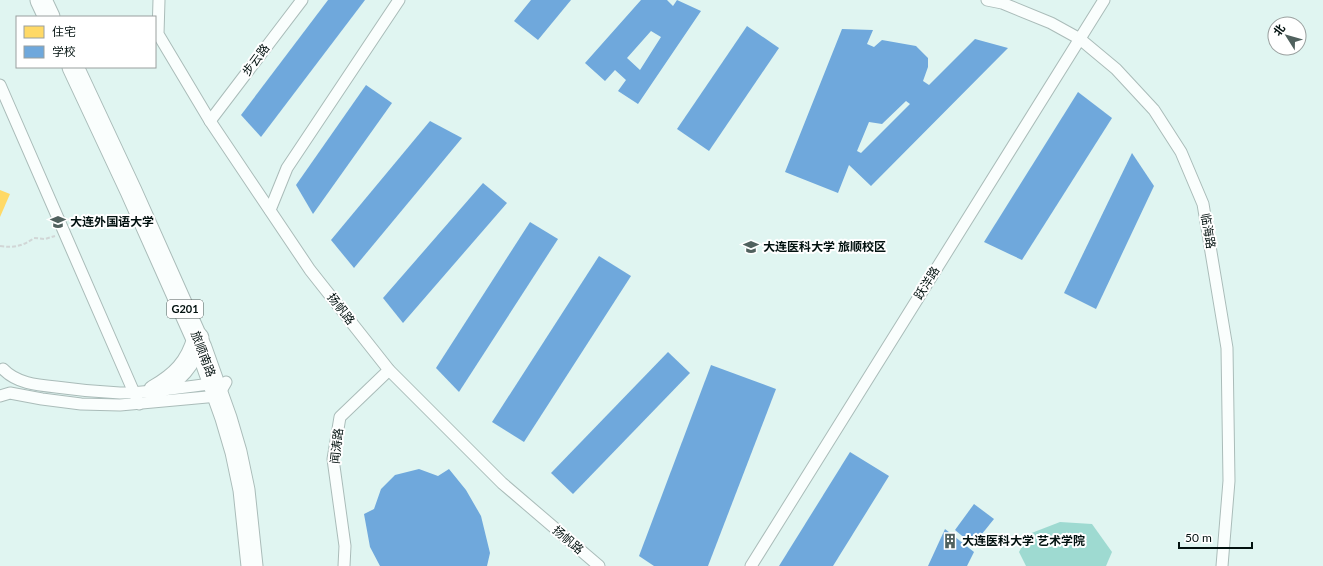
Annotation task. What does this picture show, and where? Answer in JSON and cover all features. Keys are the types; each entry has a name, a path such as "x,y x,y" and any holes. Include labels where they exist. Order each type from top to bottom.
{"highway":[{"path":"41,0 49,16"},
{"path":"54,0 62,16"},
{"name":"旅顺南路","path":"72,68 198,338 219,387 238,415 254,480 260,524 263,566"},
{"name":"旅顺南路","path":"86,68 209,334 219,387 236,452 242,482 252,566"},
{"path":"147,397 167,383 184,367 194,350 198,338"}],"street":[{"name":"扬帆路","path":"159,0 158,34 210,121 310,270 389,370 502,483 599,566"},
{"name":"步云路","path":"210,121 302,0"},
{"path":"270,210 287,168 399,0"},
{"name":"临海路","path":"987,0 1002,3 1050,23 1080,39 1116,69 1154,110 1181,152 1203,204 1227,348 1229,481 1222,566"},
{"name":"跃洋路","path":"751,566 1104,0"},
{"path":"0,85 134,392 147,397"},
{"path":"1,366 9,376 16,380 82,391 120,393 134,392 147,397 219,387"},
{"path":"0,392 5,382 5,376 1,366"},
{"name":"闻涛路","path":"344,566 345,546 333,459 340,417 389,370"},
{"path":"0,396 10,392 42,399 81,404 120,406 147,397 219,387"}],"path":[{"path":"0,246 15,248 26,244 34,238 45,240 64,231"}],"water":[{"path":"1060,522 1092,524 1112,552 1106,566 1026,566 1019,552 1029,534"}],"building: 住宅":[{"path":"0,190 10,194 0,217"}],"building: 学校":[{"path":"328,0 365,0 261,137 241,115"},
{"path":"531,0 571,0 538,40 514,21"},
{"path":"641,0 667,0 673,6 677,0 701,11 638,104 618,91 626,80 615,70 605,81 585,63","holes":["651,31 661,37 640,70 627,58"]},
{"path":"747,26 779,48 709,151 677,129"},
{"path":"842,29 873,30 867,44 874,47 882,40 916,46 928,58 928,67 923,81 929,85 975,39 1008,48 871,186 849,165 838,193 785,172","holes":["906,101 910,104 861,153 857,151 869,122 882,124"]},
{"path":"366,85 392,103 313,214 296,185"},
{"path":"1078,92 1112,118 1022,260 984,242"},
{"path":"430,121 462,138 354,268 331,240"},
{"path":"1132,153 1154,186 1096,309 1064,293"},
{"path":"483,183 507,203 403,323 383,298"},
{"path":"530,222 558,239 459,392 436,368"},
{"path":"599,256 631,276 524,442 492,422"},
{"path":"668,352 690,373 573,494 551,473"},
{"path":"711,365 776,389 708,566 654,566 639,556"},
{"path":"850,452 889,476 833,566 779,566"},
{"path":"419,469 438,476 449,469 466,490 481,516 490,553 487,566 380,566 370,547 364,514 374,509 381,489 395,475"},
{"path":"974,504 994,519 973,545 955,530"},
{"name":"大连医科大学 艺术学院","path":"945,529 974,552 967,566 928,566"}],"place":[{"name":"大连外国语大学","path":"58,222"},
{"name":"大连医科大学 旅顺校区","path":"751,247"},
{"name":"大连医科大学 艺术学院","path":"950,541"}]}
